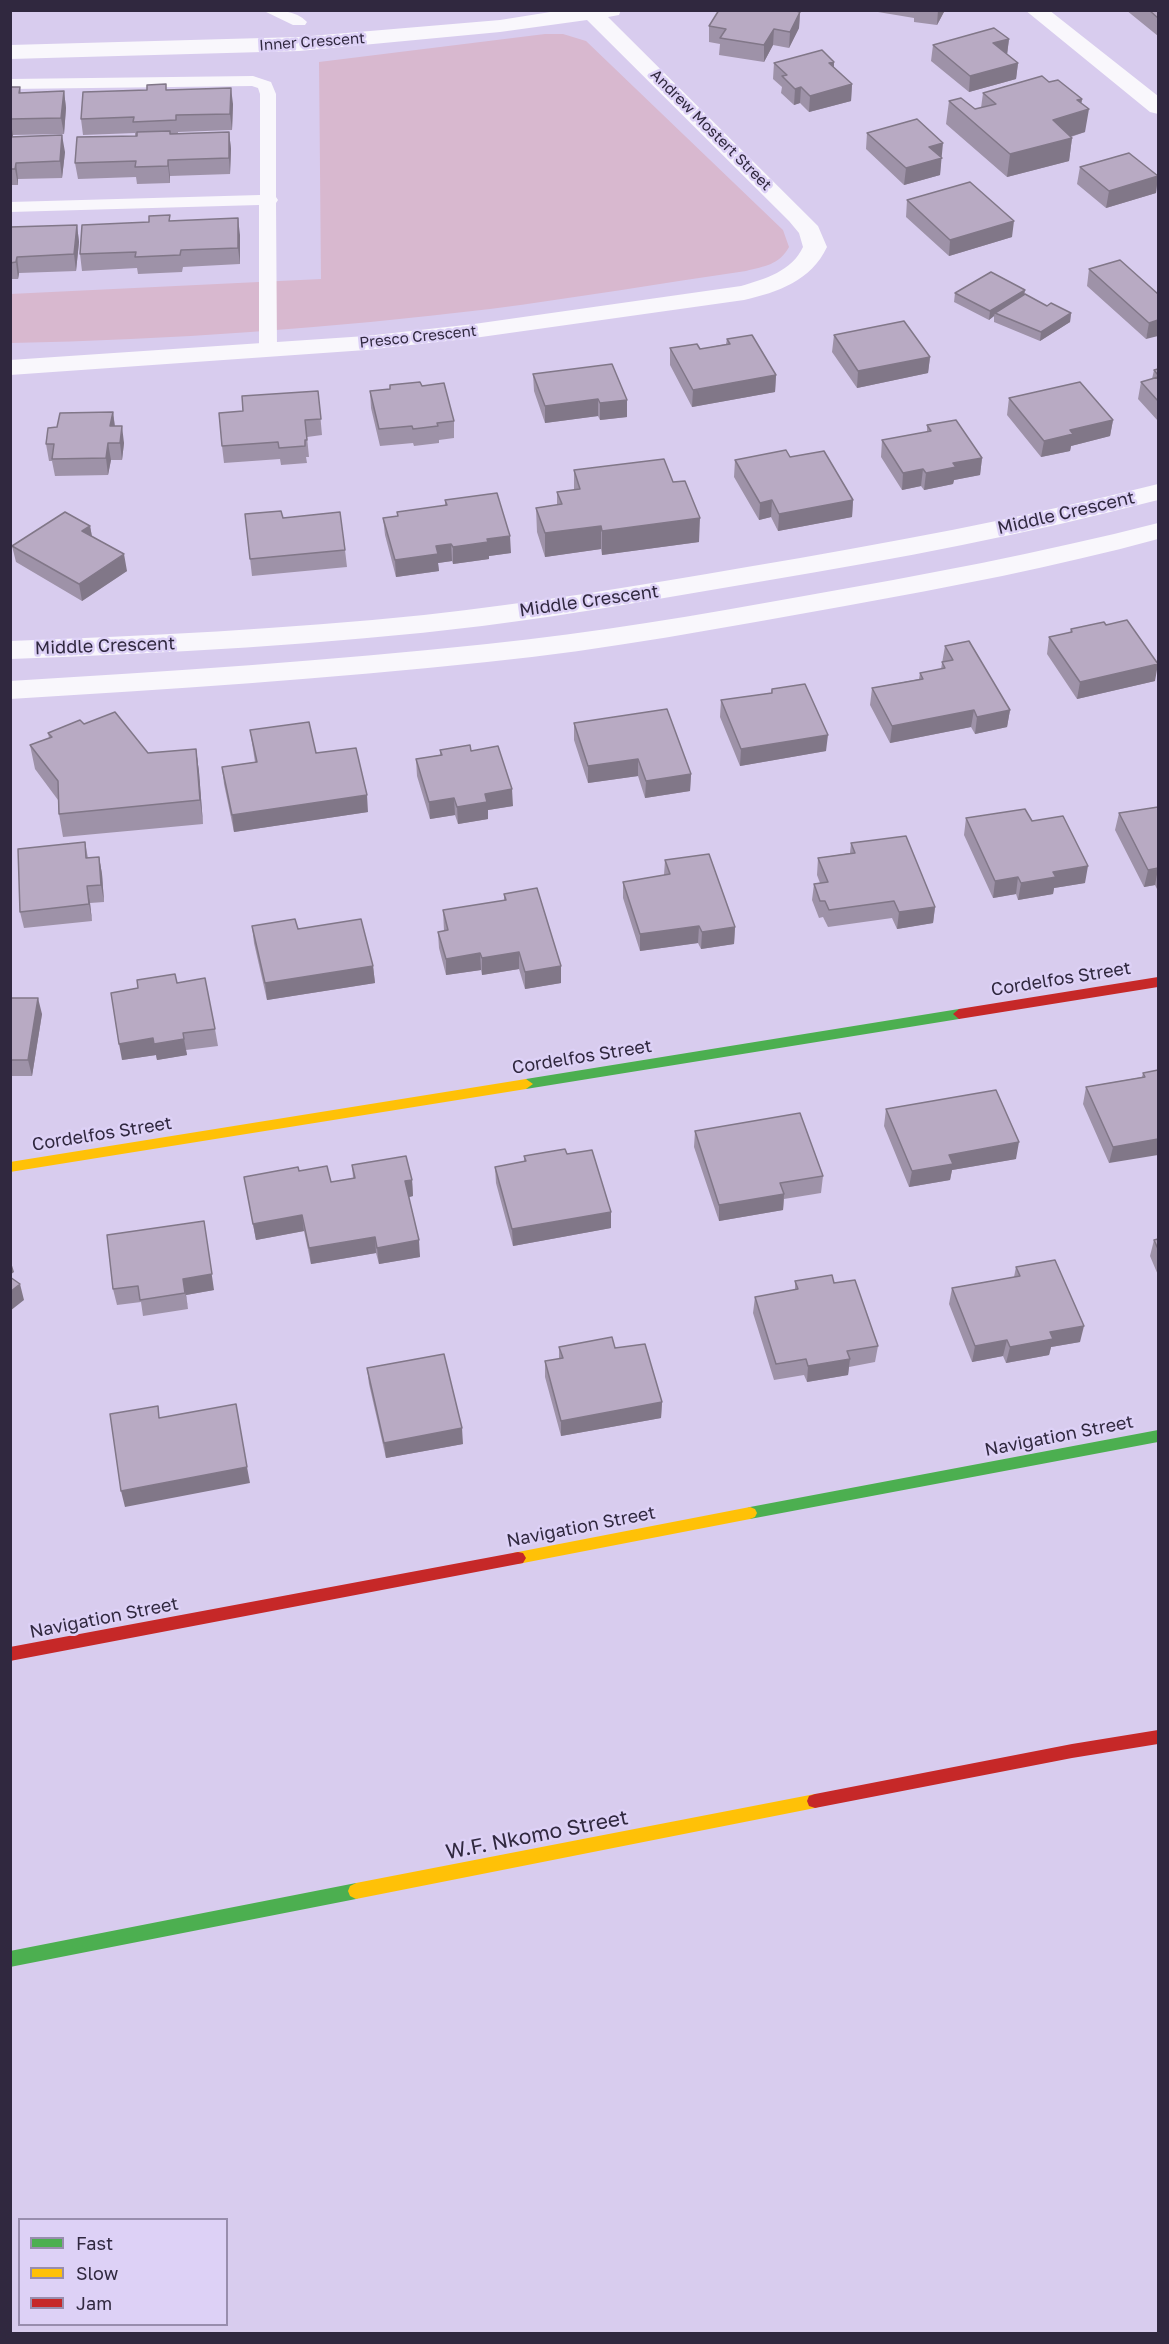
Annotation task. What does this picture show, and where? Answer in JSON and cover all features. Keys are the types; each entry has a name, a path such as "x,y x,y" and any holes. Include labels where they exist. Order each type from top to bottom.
{"street":[{"path":"1035,10 1158,107"},
{"name":"Inner Crescent","path":"10,52 299,44 407,36 598,12"},
{"name":"Andrew Mostert Street","path":"598,12 797,216 810,231 815,247 813,254"},
{"name":"Inner Crescent","path":"262,17 299,22 322,21"},
{"path":"165,27 211,26"},
{"name":"Presco Crescent","path":"10,368 268,350 474,331 744,293 787,277 806,264 813,254"},
{"name":"Middle Crescent","path":"10,650 239,639 480,617 643,594 863,557 1094,509 1158,492"},
{"name":"Middle Crescent","path":"10,690 258,675 490,653 662,630 924,583 1098,548 1158,531"},
{"name":"Cordelfos Street","path":"10,1167 1158,982"},
{"name":"Navigation Street","path":"10,1654 1158,1436"},
{"name":"W.F. Nkomo Street","path":"10,1959 1072,1751 1158,1732"},
{"name":"W.F. Nkomo Street","path":"1072,1751 1158,1737"}],"lane":[{"path":"10,84 259,82 265,85 268,94 270,201 268,350"},
{"path":"10,207 270,201"}],"shaded area":[{"path":"545,34 563,34 586,41 783,230 789,247 781,258 771,264 746,271 490,309 250,332 11,343 10,294 321,279 319,62"}],"building":[{"path":"719,10 792,10 800,12 790,32 774,29 764,45 720,38 726,29 709,26"},
{"path":"1149,10 1158,10 1158,18"},
{"path":"994,28 1009,39 993,43 1018,63 970,76 933,45"},
{"path":"822,50 834,62 829,63 852,84 810,96 801,87 795,89 782,76 787,75 774,63"},
{"path":"1042,76 1049,82 1058,80 1082,99 1077,100 1089,109 1053,120 1072,138 1010,154 949,101 961,98 975,109 996,104 983,93"},
{"path":"166,84 166,90 231,88 230,114 176,115 176,120 133,122 134,117 81,119 83,92 147,90 147,85"},
{"path":"10,87 20,87 19,93 64,91 61,118 10,119"},
{"path":"917,119 943,143 929,147 942,158 906,168 867,133"},
{"path":"170,131 170,134 229,132 229,158 168,160 168,166 135,167 136,161 75,163 77,137 137,136 137,132"},
{"path":"62,135 60,161 16,163 15,169 10,169 10,137"},
{"path":"1129,153 1158,176 1109,191 1080,167"},
{"path":"970,182 1014,221 950,240 907,200"},
{"path":"170,215 169,221 238,218 238,248 181,250 180,255 135,257 136,252 80,254 82,225 149,222 149,216"},
{"path":"77,225 74,254 17,257 16,262 10,263 10,227"},
{"path":"1120,260 1158,294 1158,320 1149,323 1089,269"},
{"path":"991,272 1025,290 990,311 955,293"},
{"path":"1025,294 1047,306 1051,303 1071,313 1041,332 995,313"},
{"path":"904,321 930,357 858,371 834,335"},
{"path":"752,335 776,375 693,390 670,348 697,344 700,349 730,344 727,339"},
{"path":"612,364 627,400 600,403 598,399 545,406 533,374"},
{"path":"1158,377 1158,401 1141,382"},
{"path":"420,382 422,386 444,383 454,421 437,423 438,426 413,429 412,426 379,429 370,391 390,389 390,385"},
{"path":"1080,382 1113,420 1070,430 1073,434 1044,441 1009,398"},
{"path":"318,391 321,419 305,420 307,440 305,440 305,446 279,448 278,442 222,446 219,413 243,411 242,396"},
{"path":"113,412 110,426 122,426 120,443 108,443 106,458 52,459 54,444 46,444 48,428 57,427 60,413"},
{"path":"956,420 982,458 953,463 956,467 926,473 923,469 903,473 882,440 931,431 927,425"},
{"path":"786,450 790,457 824,451 853,500 779,514 772,500 760,503 735,460"},
{"path":"664,459 673,482 685,481 700,518 602,531 601,526 545,533 536,508 562,504 557,492 580,489 574,470"},
{"path":"497,493 510,536 453,547 451,544 436,546 438,554 395,560 383,518 398,516 397,512 447,505 445,500"},
{"path":"281,511 283,518 340,512 345,550 250,559 245,514"},
{"path":"65,512 90,526 82,531 124,554 79,584 12,546"},
{"path":"1127,620 1158,664 1080,682 1049,637 1072,632 1071,629"},
{"path":"969,641 1010,710 977,717 974,710 892,726 872,688 923,679 920,673 945,668 942,662 953,660 945,646"},
{"path":"805,684 828,735 741,749 721,700 772,693 772,689"},
{"path":"667,709 691,774 646,781 638,759 588,766 574,723"},
{"path":"115,712 148,753 196,749 200,800 59,814 58,781 30,745 52,737 48,733 80,720 84,724"},
{"path":"309,722 316,753 356,748 367,795 232,815 222,767 257,762 250,730"},
{"path":"470,745 471,751 498,746 512,789 485,794 487,802 457,807 454,798 429,802 416,759 442,755 440,750"},
{"path":"1158,807 1158,868 1148,870 1119,813"},
{"path":"1025,809 1032,821 1063,816 1088,866 1053,872 1056,877 1021,883 1018,877 995,881 966,818"},
{"path":"906,836 935,907 899,912 894,901 829,910 825,901 820,901 814,884 828,882 818,858 855,853 851,843"},
{"path":"85,842 86,858 99,857 101,885 87,886 89,904 20,912 18,849"},
{"path":"709,854 735,927 702,932 699,926 640,934 623,882 670,874 665,860"},
{"path":"537,888 561,966 525,972 519,952 482,958 480,953 446,959 438,932 448,930 443,910 506,900 504,894"},
{"path":"295,919 298,929 361,919 373,966 265,983 252,926"},
{"path":"175,974 177,983 205,978 215,1029 183,1033 184,1039 154,1044 153,1038 119,1044 111,993 138,988 137,980"},
{"path":"10,998 38,998 28,1060 10,1060"},
{"path":"1158,1070 1158,1139 1113,1147 1086,1087 1145,1077 1143,1073"},
{"path":"996,1090 1019,1142 949,1155 953,1164 912,1171 886,1109"},
{"path":"800,1113 823,1176 780,1183 784,1194 719,1205 695,1131"},
{"path":"565,1149 567,1154 592,1150 611,1212 512,1229 495,1167 526,1161 524,1156"},
{"path":"406,1156 412,1180 405,1181 419,1240 377,1248 375,1237 309,1248 302,1215 253,1224 244,1177 298,1167 299,1171 327,1166 331,1182 355,1178 352,1165"},
{"path":"204,1221 212,1274 183,1279 185,1293 140,1300 138,1286 113,1289 107,1235"},
{"path":"1055,1260 1084,1326 1050,1332 1053,1339 1010,1347 1007,1340 975,1346 952,1288 1020,1276 1016,1267"},
{"path":"832,1275 834,1283 855,1280 878,1346 847,1351 850,1359 808,1366 806,1359 776,1364 755,1297 798,1289 795,1281"},
{"path":"10,1277 20,1284 10,1292"},
{"path":"612,1337 615,1348 645,1344 662,1402 561,1421 545,1361 563,1358 559,1347"},
{"path":"444,1354 462,1428 384,1443 367,1368"},
{"path":"236,1404 247,1467 121,1491 110,1414 158,1406 159,1418"}],"traffic: fast":[{"path":"526,1084 959,1014"},
{"path":"750,1513 1158,1436"},
{"path":"10,1959 356,1891"}],"traffic: slow":[{"path":"10,1167 526,1084"},
{"path":"518,1558 750,1513"},
{"path":"356,1891 815,1801"}],"traffic: jam":[{"path":"959,1014 1158,982"},
{"path":"10,1654 518,1558"},
{"path":"815,1801 1072,1751 1158,1737"}]}
